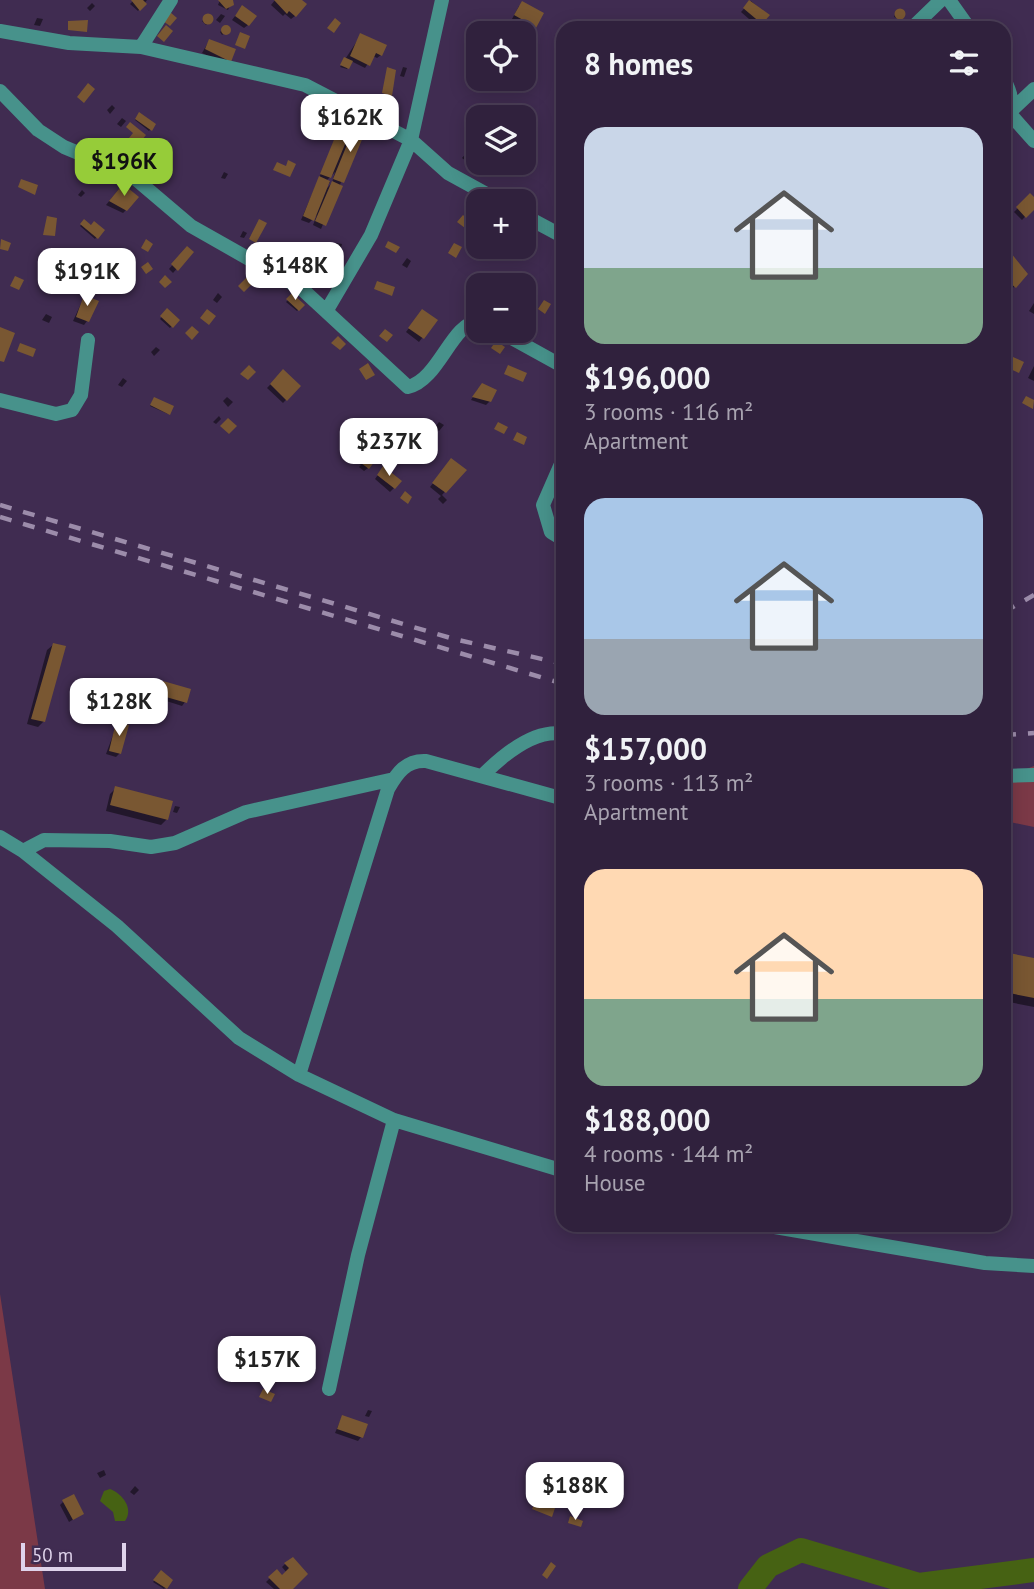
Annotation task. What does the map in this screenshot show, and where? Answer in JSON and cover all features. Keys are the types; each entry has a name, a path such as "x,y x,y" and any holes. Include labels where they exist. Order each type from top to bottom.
{"street":[{"path":"141,47 170,0"},
{"path":"327,310 371,235 411,139 442,0"},
{"path":"919,21 941,0"},
{"path":"949,0 964,21"},
{"path":"0,31 69,43 141,47 305,85 411,139 448,173 477,189"},
{"path":"1011,116 1034,89"},
{"path":"0,91 38,130 64,147 131,176 191,226 302,289 327,310 369,354 408,387 418,385 440,362 462,328 466,326"},
{"path":"1011,94 1013,112 1034,142"},
{"path":"536,222 556,233"},
{"path":"0,400 56,414 72,410 81,395 88,340"},
{"path":"521,343 556,362"},
{"path":"556,475 543,505 551,532 556,535"},
{"path":"483,775 501,758 529,741 556,733"},
{"path":"299,1074 388,789 394,779 409,763 416,760 483,775 556,797"},
{"path":"1011,776 1034,775"},
{"path":"23,851 44,840 110,841 151,847 175,843 246,812 394,779"},
{"path":"0,837 23,851 117,926 239,1038 299,1074 394,1120 556,1169"},
{"path":"329,1389 358,1255 394,1120"},
{"path":"803,1232 985,1264 1034,1266"}],"shaded area":[{"path":"1034,766 1034,827 1011,822 1011,775"},
{"path":"0,1294 45,1589 0,1589"},
{"path":"110,1489 126,1502 128,1512 125,1521 115,1521 113,1512 100,1501 104,1491"}],"building":[{"path":"131,0 143,0 147,4 140,11"},
{"path":"218,0 233,0 234,5 226,9"},
{"path":"274,0 302,0 307,4 296,17 289,11 287,14"},
{"path":"749,0 770,15 765,21 758,21 743,8"},
{"path":"522,1 544,13 536,28 536,21 522,21 514,15"},
{"path":"242,5 257,16 249,26 235,16"},
{"path":"900,8 906,14 900,20 894,14"},
{"path":"170,12 177,18 170,26 163,21"},
{"path":"208,14 212,15 212,23 208,24 204,23 203,19 204,15"},
{"path":"335,18 341,23 334,33 327,28"},
{"path":"88,20 87,32 68,30 68,21"},
{"path":"166,25 173,31 164,42 157,36"},
{"path":"226,25 230,26 230,34 226,35 222,34 221,30 222,26"},
{"path":"240,32 250,36 245,49 235,45"},
{"path":"360,33 387,45 382,56 376,53 370,66 350,56"},
{"path":"209,39 236,49 231,62 205,49"},
{"path":"344,57 353,61 349,69 340,65"},
{"path":"387,67 396,70 392,96 382,93"},
{"path":"88,83 95,89 84,103 77,97"},
{"path":"139,112 156,124 152,131 135,119"},
{"path":"342,120 353,125 331,178 320,174"},
{"path":"130,122 146,135 134,150 125,143 133,133 126,127"},
{"path":"355,125 366,130 344,183 333,179"},
{"path":"288,160 296,164 290,177 273,170 277,162 286,166"},
{"path":"319,176 330,181 314,221 303,216"},
{"path":"21,179 38,185 35,195 18,187"},
{"path":"332,181 343,186 326,226 315,221"},
{"path":"123,184 139,197 127,211 109,201"},
{"path":"1030,193 1034,197 1034,210 1026,218 1016,207"},
{"path":"463,215 466,218 466,227 465,228 457,222"},
{"path":"47,216 57,218 55,236 43,235"},
{"path":"84,219 91,225 94,221 105,230 98,239 80,224"},
{"path":"259,219 267,223 256,243 249,239"},
{"path":"1,239 11,243 8,251 0,249"},
{"path":"146,239 153,244 148,252 141,248"},
{"path":"388,241 400,247 396,253 385,247"},
{"path":"283,243 300,255 291,272 272,259"},
{"path":"454,243 462,247 456,258 448,253"},
{"path":"187,246 194,252 178,271 171,264"},
{"path":"260,247 271,252 268,258 258,253"},
{"path":"1011,253 1028,274 1016,288 1011,284"},
{"path":"148,262 153,269 146,274 141,267"},
{"path":"90,264 104,269 100,280 86,274"},
{"path":"165,275 172,282 165,288 159,282"},
{"path":"15,276 24,280 19,290 10,286"},
{"path":"248,276 254,282 244,292 238,286"},
{"path":"377,281 395,287 392,296 374,289"},
{"path":"292,293 305,305 299,311 286,299"},
{"path":"84,295 99,301 89,322 76,317"},
{"path":"544,300 551,304 545,314 538,309"},
{"path":"167,308 180,320 173,328 160,316"},
{"path":"207,309 216,316 209,325 200,318"},
{"path":"422,309 438,320 424,339 408,328"},
{"path":"192,326 199,332 192,340 185,333"},
{"path":"0,327 15,333 4,362 0,361"},
{"path":"385,329 393,335 387,342 379,336"},
{"path":"338,336 346,344 340,350 331,343"},
{"path":"20,343 36,349 33,357 17,351"},
{"path":"495,343 505,347 500,354 491,348"},
{"path":"1013,357 1024,362 1019,373 1011,369"},
{"path":"368,363 375,375 366,380 359,369"},
{"path":"249,365 256,372 248,380 240,374"},
{"path":"508,365 527,373 523,382 504,374"},
{"path":"283,369 301,386 287,401 270,384"},
{"path":"482,383 497,390 491,402 472,397"},
{"path":"1026,396 1034,400 1033,409 1022,403"},
{"path":"154,397 174,406 170,415 150,405"},
{"path":"228,418 237,426 229,434 220,426"},
{"path":"498,422 508,427 504,434 494,429"},
{"path":"362,432 375,442 372,447 380,454 369,469 361,463 363,461 347,452"},
{"path":"517,432 527,437 524,445 513,440"},
{"path":"451,458 467,470 446,493 432,483"},
{"path":"383,466 402,481 395,489 377,475"},
{"path":"405,491 412,497 408,504 400,498"},
{"path":"53,643 66,646 45,722 31,719"},
{"path":"163,681 191,689 187,703 159,695"},
{"path":"116,722 129,725 121,754 109,751"},
{"path":"115,786 173,801 168,820 110,805"},
{"path":"1011,953 1034,958 1034,998 1011,993"},
{"path":"263,1389 275,1394 271,1402 259,1397"},
{"path":"342,1415 368,1424 363,1438 337,1429"},
{"path":"74,1494 84,1514 73,1520 62,1500"},
{"path":"536,1501 555,1508 552,1517 532,1509"},
{"path":"570,1516 583,1521 581,1527 568,1523"},
{"path":"293,1557 308,1574 293,1589 280,1589 268,1577 277,1569 282,1575 289,1568 284,1563"},
{"path":"551,1562 556,1566 547,1579 542,1575"},
{"path":"161,1570 173,1580 167,1589 153,1580"}],"waterway":[{"path":"750,1589 768,1566 801,1550 919,1585 1034,1570"}],"railway":[{"path":"0,505 454,639 556,662"},
{"path":"0,517 556,682"},
{"path":"1011,608 1034,595"},
{"path":"1011,735 1034,733"}]}
